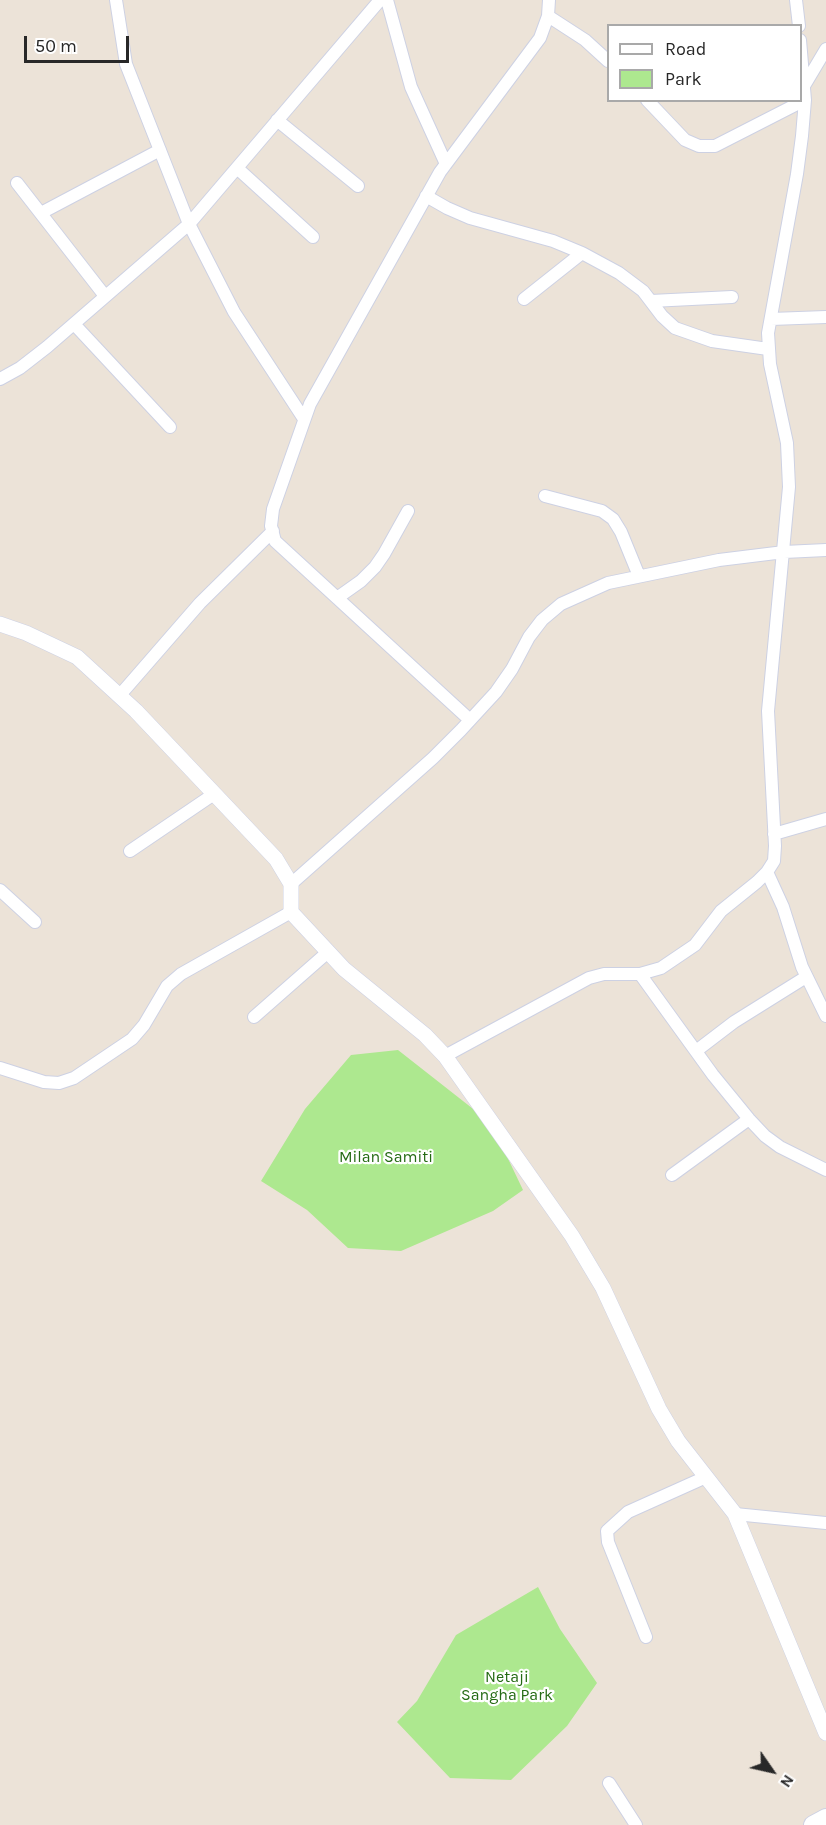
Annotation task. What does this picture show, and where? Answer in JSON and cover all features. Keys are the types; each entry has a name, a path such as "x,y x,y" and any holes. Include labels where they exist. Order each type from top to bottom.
{"main road":[{"path":"813,1825 826,1818"}],"street":[{"path":"116,0 126,64 189,224 234,312 304,419"},
{"path":"0,379 20,368 74,324 189,224 380,0"},
{"path":"387,0 411,87 446,164"},
{"path":"470,720 276,541 271,526 273,509 310,404 446,164 540,38 548,16 549,0"},
{"path":"796,0 800,24"},
{"path":"548,16 585,40 607,59"},
{"path":"804,86 826,49"},
{"path":"445,1056 589,978 604,974 650,973 661,968 695,945 721,911 767,872 774,861 768,711 789,487 787,443 768,349 771,319 797,174 805,100 802,55"},
{"path":"649,102 685,140 699,147 715,146 801,102"},
{"path":"277,120 358,186"},
{"path":"40,213 160,150"},
{"path":"237,168 314,237"},
{"path":"17,183 105,296"},
{"path":"426,196 470,218 553,241 582,253 619,273 643,291 675,328 712,341 768,349"},
{"path":"524,299 582,253"},
{"path":"651,301 732,297"},
{"path":"771,319 826,317"},
{"path":"74,324 170,427"},
{"path":"545,496 602,511 613,519 621,532 639,576"},
{"path":"337,598 361,581 375,567 408,511"},
{"path":"120,695 200,603 273,531"},
{"path":"291,884 433,758 470,720 496,692 512,669 529,637 542,620 561,604 608,583 639,576 718,560 784,552 826,550"},
{"path":"0,624 26,633 76,657 120,695 276,859 291,884 291,912 344,969 425,1035 445,1056 572,1236 603,1288 659,1409 678,1441 735,1514 826,1733"},
{"path":"130,851 214,794"},
{"path":"774,834 826,819"},
{"path":"767,872 783,907 806,977 826,1016"},
{"path":"0,890 35,922"},
{"path":"0,1068 44,1082 59,1083 74,1078 132,1039 167,986 181,974 291,912"},
{"path":"254,1017 328,952"},
{"path":"640,974 696,1051 765,1136 780,1147 826,1170"},
{"path":"696,1051 734,1022 806,977"},
{"path":"672,1175 749,1119"},
{"path":"646,1638 608,1542 608,1532 628,1512 706,1477"},
{"path":"735,1514 826,1523"},
{"path":"609,1783 636,1825"}],"green space":[{"name":"Milan Samiti","path":"398,1050 491,1123 523,1190 493,1211 401,1251 348,1248 307,1210 261,1181 305,1109 351,1055"},
{"name":"Netaji Sangha Park","path":"538,1587 560,1629 597,1683 567,1726 511,1780 450,1778 397,1722 417,1701 456,1635"}]}
